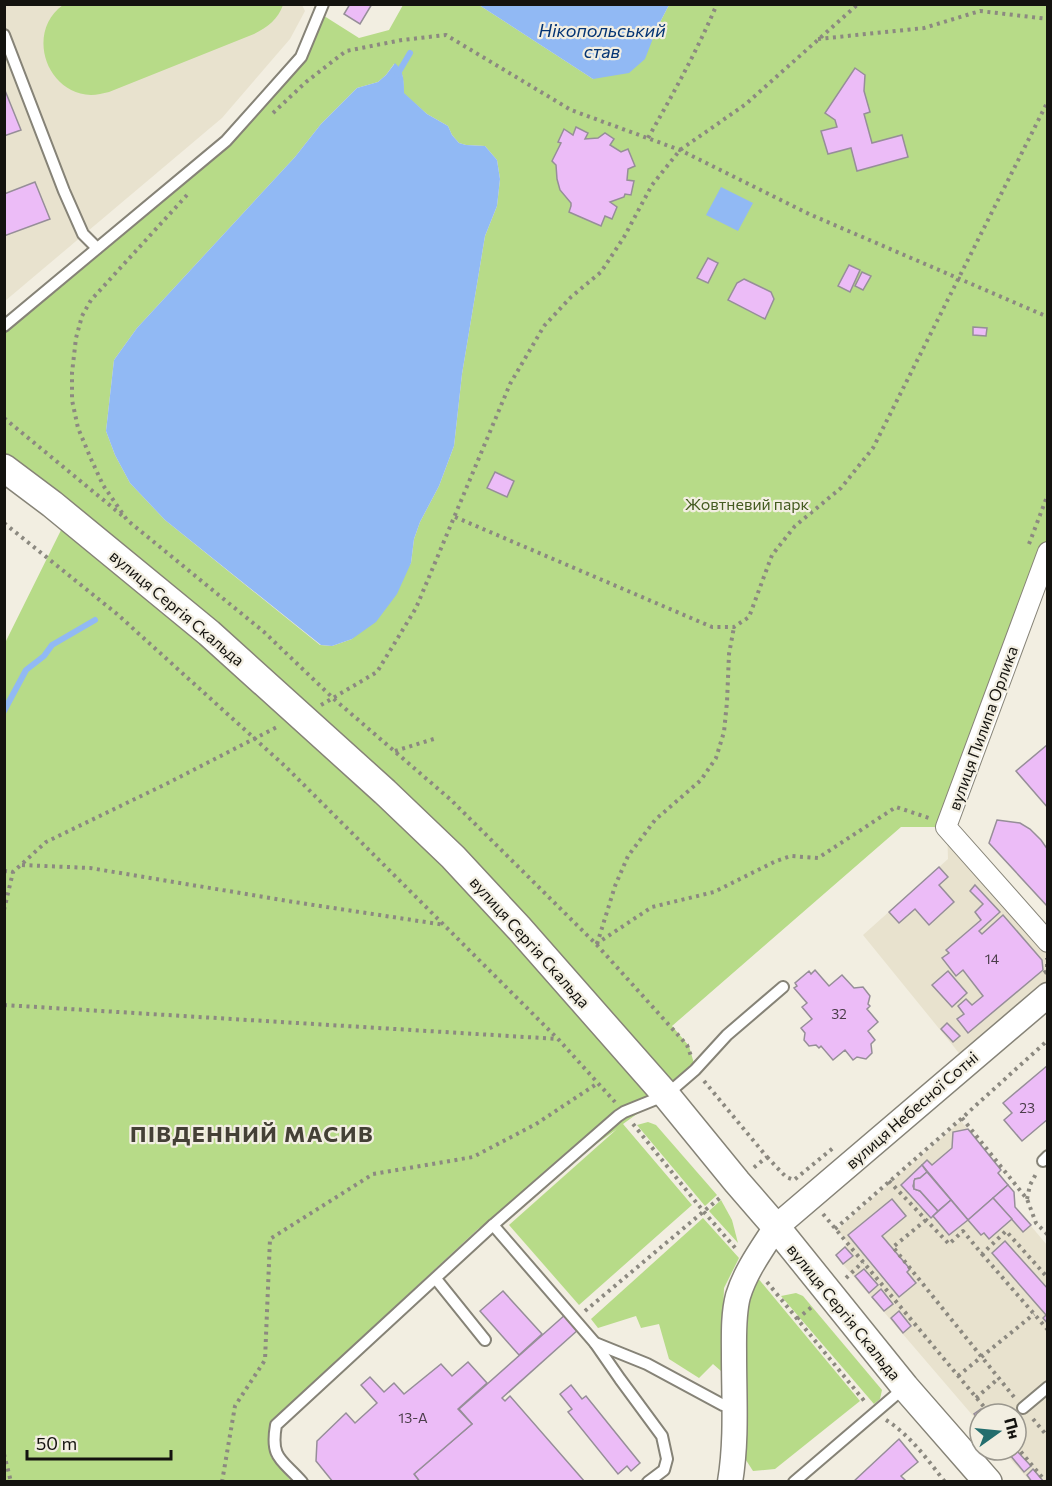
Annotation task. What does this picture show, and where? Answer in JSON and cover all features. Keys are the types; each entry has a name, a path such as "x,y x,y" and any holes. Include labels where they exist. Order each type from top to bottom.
{"main road":[{"name":"вулиця Сергія Скальда","path":"4,468 52,504 209,633 453,857 666,1095 905,1387 988,1482"}],"street":[{"name":"вулиця Пилипа Орлика","path":"1047,552 946,827 1047,942"},
{"name":"вулиця Небесної Сотні","path":"730,1482 735,1409 735,1319 738,1297 752,1264 776,1227 1043,986"}],"lane":[{"path":"4,326 226,141 301,57 323,4"},
{"path":"4,35 64,191 83,234 97,248"},
{"path":"302,1482 283,1464 276,1452 273,1444 276,1425 493,1225 624,1112 666,1095 695,1070 727,1035 783,987"},
{"path":"493,1225 595,1342 662,1436 667,1459 664,1470 648,1482"},
{"path":"436,1279 485,1340"},
{"path":"595,1342 647,1364 723,1405 735,1409"},
{"path":"794,1482 905,1387"},
{"path":"1028,1404 1047,1387"}],"path":[{"path":"648,138 706,31 717,4"},
{"path":"334,699 377,672 416,608 510,384 544,326 571,297 601,272 624,237 652,185 680,150 746,104 858,4"},
{"path":"818,39 924,28 980,11 1047,19"},
{"path":"271,115 306,82 346,51 402,40 446,35 571,110 680,150 809,214 1047,317"},
{"path":"455,517 712,627 734,627 749,617 772,555 795,526 841,488 873,448 1047,101"},
{"path":"127,520 103,485 78,428 72,400 76,338 82,316 91,300 193,188"},
{"path":"4,417 264,632 334,699 451,800 596,944 687,1045 695,1070 767,1156 810,1198 980,1402"},
{"path":"4,523 117,614 255,738 559,1040 624,1112 704,1212 752,1264 874,1413 894,1425 912,1442 945,1482"},
{"path":"596,944 615,886 628,856 655,820 702,780 716,758 724,732 729,654 734,627"},
{"path":"4,910 13,872 46,842 255,738"},
{"path":"394,751 437,738"},
{"path":"596,944 652,907 714,892 776,861 791,856 818,858 896,807 929,818"},
{"path":"22,865 90,868 446,926"},
{"path":"4,871 13,872"},
{"path":"1043,986 1047,971 1047,954"},
{"path":"4,1005 559,1040"},
{"path":"836,1229 1047,1040"},
{"path":"222,1482 235,1406 265,1360 270,1239 372,1174 473,1157 536,1124 598,1083"},
{"path":"962,1118 1027,1199 1036,1223 1047,1235"},
{"path":"794,1180 838,1143"},
{"path":"575,1319 704,1212 767,1156"},
{"path":"1027,1199 1030,1185 1045,1159"},
{"path":"889,1181 949,1244 963,1231 1047,1330"},
{"path":"926,1220 893,1247 1018,1402"},
{"path":"982,1254 1006,1231 1047,1278"},
{"path":"958,1376 1034,1314"},
{"path":"976,1398 998,1379"},
{"path":"1028,1414 1047,1437"},
{"path":"4,1454 11,1482"},
{"path":"1028,1460 1046,1482"}],"shaded area":[{"path":"5,5 302,5 305,11 290,39 222,118 5,301"},
{"path":"947,827 1047,940 1047,996 967,1063 863,935 948,859"},
{"path":"961,1121 1001,1170 998,1173 1015,1207 1047,1245 1047,1481 1030,1481 1013,1462 1028,1462 1028,1402 968,1402 968,1410 835,1255 848,1243 837,1230"}],"green space":[{"path":"63,5 283,5 272,22 254,34 109,92 91,95 75,92 62,84 52,72 46,59 43,44 45,30 52,16"},
{"name":"Жовтневий парк","path":"403,5 479,5 593,79 657,28 669,5 1047,5 1047,555 947,827 901,827 672,1026 689,1046 695,1067 666,1093 623,1124 692,1205 579,1305 509,1225 617,1129 478,1229 270,1423 271,1457 291,1481 5,1481 4,645 68,516 5,467 5,328 227,142 303,58 321,14 359,38 389,30","holes":["394,64 403,77 403,93 427,114 448,126 459,143 485,146 497,160 500,179 497,206 485,236 462,374 454,446 439,486 420,522 414,539 411,563 352,639 332,646 320,645 165,520 130,483 115,455 106,431 114,360 137,328 295,157 321,124 357,88 378,82"]},
{"path":"648,1122 656,1125 717,1195 705,1206 637,1125"},
{"path":"721,1200 732,1220 738,1243 709,1211"},
{"path":"703,1218 739,1258 724,1288 721,1371 713,1364 699,1378 669,1359 659,1324 641,1328 636,1316 598,1328 591,1319"},
{"path":"757,1277 860,1401 775,1469 753,1471 744,1457 744,1303"},
{"path":"796,1293 803,1296 882,1390 880,1399 874,1404 781,1296"}],"water":[{"name":"Нікопольський став","path":"479,5 669,5 645,59 629,73 593,79"},
{"path":"395,63 402,73 404,93 427,114 448,126 459,143 485,146 497,160 500,179 497,206 485,236 462,374 454,446 439,486 420,522 414,539 411,563 397,594 376,622 352,639 332,646 321,645 165,520 130,483 115,455 106,431 114,360 137,328 295,157 321,124 357,88 378,82"},
{"path":"721,187 753,203 738,231 706,215"}],"building":[{"path":"350,4 372,4 360,24 344,14"},
{"path":"855,68 865,75 864,91 870,112 864,114 872,143 902,135 908,157 857,171 851,148 828,154 821,131 837,127 835,120 825,113"},
{"path":"4,88 21,130 4,136"},
{"path":"576,127 588,133 585,139 598,138 605,133 614,139 610,145 621,152 628,149 635,166 628,169 627,180 634,181 631,195 625,194 624,197 610,202 617,207 612,219 605,216 601,226 569,212 571,203 560,190 556,165 552,161 561,143 558,142 564,129 573,135"},
{"path":"35,182 50,219 4,236 4,194"},
{"path":"708,258 718,263 708,283 697,278"},
{"path":"849,265 860,270 850,292 838,286"},
{"path":"862,272 871,276 863,290 855,286"},
{"path":"744,279 771,292 774,299 765,319 728,300 737,283"},
{"path":"973,327 987,328 986,336 973,335"},
{"path":"495,472 514,481 507,497 487,488"},
{"path":"1048,745 1048,808 1016,771"},
{"path":"997,820 1020,823 1030,829 1048,850 1048,907 989,843"},
{"path":"939,867 948,877 939,885 954,902 929,925 915,909 899,923 889,912"},
{"path":"975,885 1000,912 979,931 982,934 1003,915 1042,960 1043,970 968,1033 957,1019 964,1014 958,1006 966,999 972,1005 983,996 963,970 956,976 942,958 949,953 946,950 981,920 975,912 983,904 970,891"},
{"path":"815,970 829,986 842,975 854,988 863,987 870,996 868,1004 870,1006 867,1009 878,1022 868,1031 875,1040 871,1044 872,1053 866,1059 857,1057 853,1060 845,1050 833,1060 821,1046 819,1048 816,1045 809,1046 804,1040 805,1033 801,1028 812,1019 802,1007 807,1003 794,988 797,986 795,983 809,971 811,974"},
{"path":"948,971 967,993 952,1007 932,985"},
{"path":"947,1023 960,1036 953,1042 941,1029"},
{"path":"1048,1065 1048,1119 1022,1141 1004,1120 1012,1113 1003,1103"},
{"path":"968,1129 1001,1170 998,1173 1008,1185 968,1220 922,1165 927,1160 932,1165 952,1148 953,1132"},
{"path":"922,1165 927,1172 915,1179 913,1186 938,1211 931,1218 901,1185"},
{"path":"927,1172 951,1200 938,1211 920,1191 914,1189 915,1179"},
{"path":"1008,1185 1014,1192 1015,1207 1031,1225 1023,1232 993,1198"},
{"path":"993,1198 1012,1219 989,1239 984,1233 981,1235 968,1220"},
{"path":"892,1199 906,1216 882,1236 910,1269 907,1272 916,1283 899,1297 848,1235"},
{"path":"951,1200 968,1220 949,1235 933,1216"},
{"path":"1005,1241 1048,1289 1048,1324 1043,1318 1046,1315 992,1253"},
{"path":"845,1247 853,1256 843,1264 836,1255"},
{"path":"864,1269 878,1285 869,1293 855,1276"},
{"path":"881,1289 893,1304 884,1311 872,1297"},
{"path":"503,1291 542,1334 519,1355 480,1311"},
{"path":"899,1311 911,1326 903,1333 891,1318"},
{"path":"566,1314 579,1329 502,1398 505,1401 510,1396 585,1482 420,1482 414,1474 472,1424 459,1409"},
{"path":"468,1362 487,1383 458,1409 472,1424 414,1474 420,1482 333,1482 316,1461 317,1441 346,1413 355,1423 377,1403 361,1385 370,1377 384,1392 394,1383 404,1394 441,1364 452,1376"},
{"path":"571,1385 582,1399 586,1396 640,1463 631,1471 627,1466 618,1474 568,1412 572,1409 560,1394"},
{"path":"899,1439 918,1462 901,1476 907,1482 853,1482"},
{"path":"1016,1462 1027,1462 1031,1466 1024,1472"},
{"path":"1033,1469 1044,1482 1032,1482 1027,1475"}],"waterway":[{"path":"397,75 410,53"},
{"path":"4,711 26,670 44,656 52,645 95,620"}],"district":[{"name":"ПІВДЕННИЙ МАСИВ","path":"252,1134"}]}
